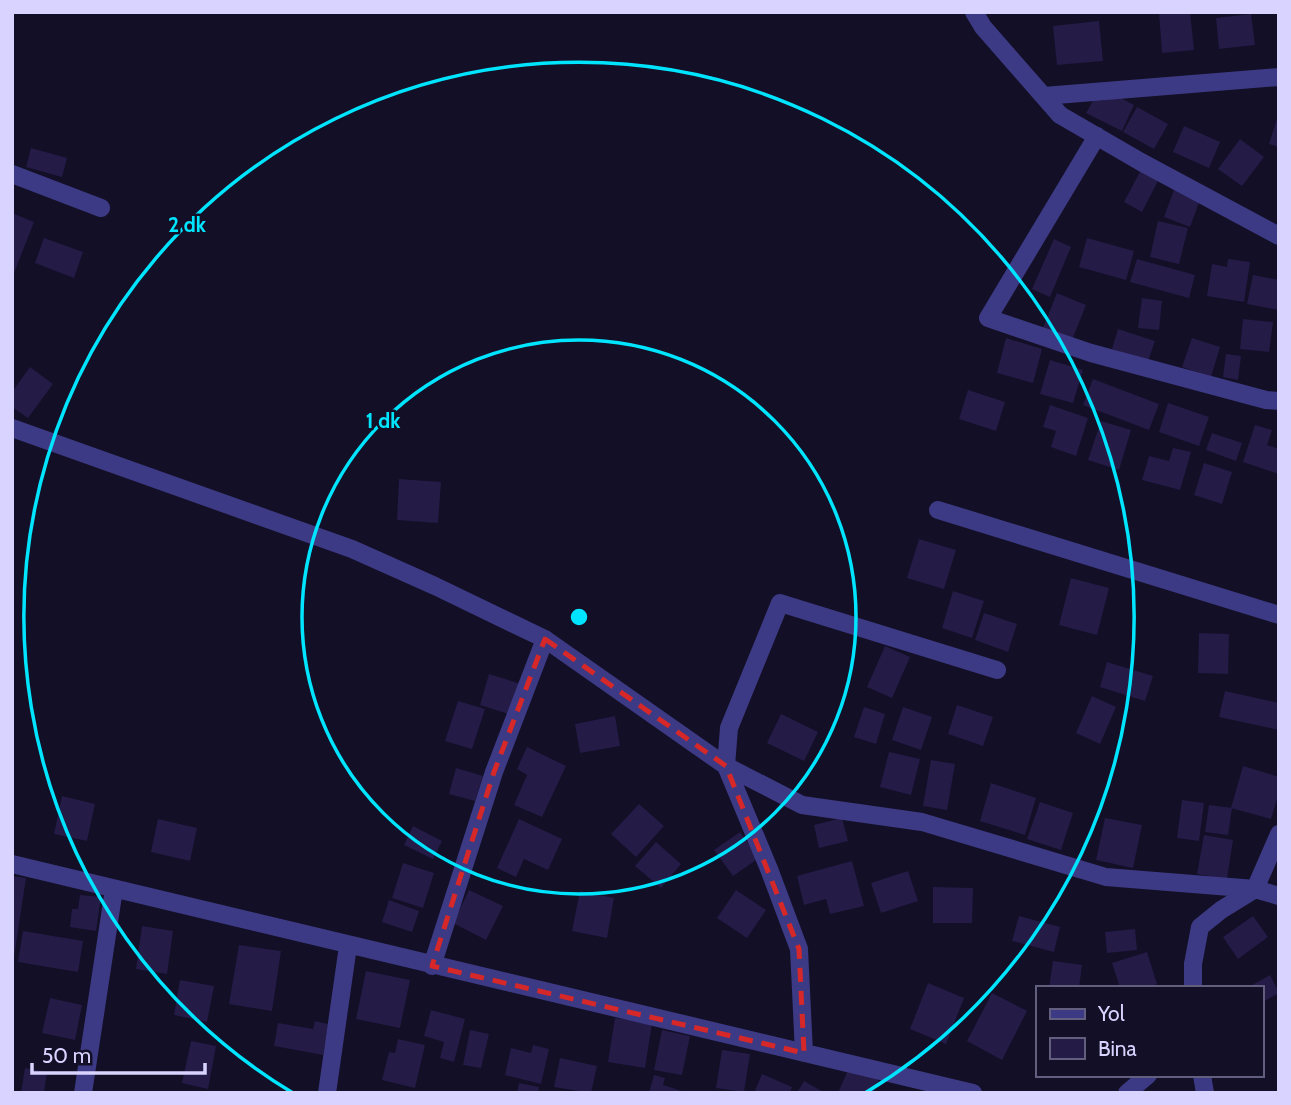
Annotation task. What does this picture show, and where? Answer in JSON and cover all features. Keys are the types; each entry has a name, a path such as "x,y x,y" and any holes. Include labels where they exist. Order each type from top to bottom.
{"street":[{"path":"974,12 983,27 1060,115 1279,236"},
{"path":"1044,96 1279,77"},
{"path":"1097,136 988,318 1091,353 1266,400 1279,401"},
{"path":"12,174 101,208"},
{"path":"12,428 352,549 435,586 545,639 726,766 802,804 922,822 1106,877 1255,889 1279,896"},
{"path":"938,510 1279,615"},
{"path":"804,1053 799,949 726,766 729,728 780,603 998,670"},
{"path":"432,966 494,772 545,639"},
{"path":"1194,986 1193,964 1200,927 1255,889 1279,834"},
{"path":"12,864 973,1093"},
{"path":"83,1093 114,889"},
{"path":"327,1093 348,946"},
{"path":"1127,1093 1146,1077"}],"highlighted area":[{"path":"545,639 726,766 799,949 804,1053 432,966 494,772"}],"building":[{"path":"1159,12 1190,12 1194,50 1162,53"},
{"path":"1251,14 1255,45 1219,49 1216,18"},
{"path":"1099,21 1103,61 1057,65 1053,26"},
{"path":"1115,95 1134,105 1122,131 1086,113 1095,97 1103,101 1105,96 1113,99"},
{"path":"1137,107 1168,124 1154,149 1123,132"},
{"path":"1279,112 1279,147 1269,144"},
{"path":"1184,126 1220,142 1209,168 1173,152"},
{"path":"1240,139 1264,157 1242,186 1218,169"},
{"path":"31,148 67,158 62,177 26,167"},
{"path":"1142,168 1160,177 1142,212 1124,202"},
{"path":"1175,187 1201,197 1190,227 1164,217"},
{"path":"12,213 34,222 12,278"},
{"path":"1158,221 1188,228 1179,264 1150,257"},
{"path":"44,238 83,252 74,278 35,263"},
{"path":"1087,238 1134,251 1126,280 1079,267"},
{"path":"1054,239 1071,247 1050,297 1032,289"},
{"path":"1137,259 1195,275 1189,298 1130,282"},
{"path":"1228,259 1250,262 1244,302 1207,296 1212,264 1227,267"},
{"path":"1253,275 1279,280 1279,310 1247,304"},
{"path":"1057,293 1086,305 1072,340 1043,328"},
{"path":"1142,298 1162,301 1159,330 1138,328"},
{"path":"1243,319 1273,322 1269,352 1240,349"},
{"path":"1118,329 1155,341 1148,361 1112,349"},
{"path":"1006,338 1042,349 1033,383 997,373"},
{"path":"1192,338 1220,347 1211,377 1182,367"},
{"path":"1226,354 1241,356 1238,380 1223,377"},
{"path":"1050,360 1083,370 1073,403 1040,394"},
{"path":"30,367 53,384 28,418 12,407 12,392"},
{"path":"1093,379 1159,404 1149,430 1083,405"},
{"path":"968,390 1005,402 996,431 959,419"},
{"path":"1168,403 1209,417 1199,446 1159,432"},
{"path":"1050,405 1088,418 1076,456 1051,447 1056,431 1043,427"},
{"path":"1101,421 1131,430 1119,470 1088,460"},
{"path":"1255,425 1272,430 1267,445 1279,449 1279,474 1243,462"},
{"path":"1212,433 1242,443 1236,461 1206,450"},
{"path":"1173,448 1191,452 1180,490 1142,480 1149,456 1169,461"},
{"path":"1204,463 1232,472 1222,504 1194,495"},
{"path":"399,479 441,482 438,523 397,520"},
{"path":"919,539 956,550 944,589 907,578"},
{"path":"1071,578 1109,588 1097,635 1059,625"},
{"path":"953,591 984,601 972,638 942,628"},
{"path":"984,613 1017,624 1008,652 975,640"},
{"path":"1199,633 1229,634 1228,674 1198,673"},
{"path":"885,646 910,657 892,698 867,687"},
{"path":"1107,662 1153,676 1145,701 1100,687"},
{"path":"489,674 521,684 512,715 480,705"},
{"path":"1225,691 1279,703 1279,730 1219,717"},
{"path":"1092,696 1116,707 1100,744 1076,733"},
{"path":"458,701 485,709 472,749 445,741"},
{"path":"957,705 993,717 983,746 948,734"},
{"path":"864,707 885,714 876,744 854,737"},
{"path":"903,707 932,717 921,750 892,740"},
{"path":"781,714 818,732 804,761 767,743"},
{"path":"615,716 620,746 580,753 575,724"},
{"path":"527,747 566,766 542,817 514,805 527,775 517,769"},
{"path":"889,752 920,759 911,795 880,787"},
{"path":"931,760 955,764 947,810 923,806"},
{"path":"1243,766 1279,777 1279,792 1271,819 1231,808"},
{"path":"456,768 483,776 475,801 449,794"},
{"path":"991,783 1036,798 1025,835 980,821"},
{"path":"62,796 95,804 87,841 54,834"},
{"path":"1182,800 1204,803 1199,841 1177,838"},
{"path":"1040,802 1073,813 1061,850 1027,839"},
{"path":"639,804 664,826 636,857 611,834"},
{"path":"1209,805 1232,808 1228,835 1205,832"},
{"path":"842,818 848,841 819,848 814,825"},
{"path":"1105,818 1142,825 1133,868 1096,860"},
{"path":"158,819 197,828 190,861 151,852"},
{"path":"519,819 562,839 548,870 524,859 516,877 497,868"},
{"path":"413,826 442,841 433,859 404,845"},
{"path":"740,832 759,858 733,876 714,850"},
{"path":"1204,835 1233,840 1227,879 1197,874"},
{"path":"656,842 681,864 661,888 635,866"},
{"path":"852,861 864,906 830,914 826,899 804,905 797,876"},
{"path":"403,863 434,873 423,908 392,898"},
{"path":"908,871 918,901 881,913 871,883"},
{"path":"12,876 26,878 14,957 12,957"},
{"path":"933,887 973,888 972,923 933,923"},
{"path":"469,890 503,906 486,940 453,923"},
{"path":"736,890 766,910 747,938 717,918"},
{"path":"580,891 614,898 607,938 572,931"},
{"path":"80,895 101,897 96,931 70,927 72,909 78,909"},
{"path":"389,900 419,911 412,932 382,922"},
{"path":"1019,916 1060,927 1054,952 1012,941"},
{"path":"1253,916 1268,937 1238,959 1223,937"},
{"path":"142,926 173,931 167,974 136,969"},
{"path":"1135,929 1137,950 1107,953 1105,932"},
{"path":"23,931 83,941 78,972 18,962"},
{"path":"239,945 281,951 272,1011 229,1004"},
{"path":"1147,952 1157,984 1119,986 1112,963"},
{"path":"1053,961 1082,965 1079,986 1049,986"},
{"path":"366,971 410,980 400,1028 356,1019"},
{"path":"1270,975 1279,993 1263,1002 1263,986 1251,986"},
{"path":"180,980 214,986 207,1022 174,1015"},
{"path":"928,983 964,998 946,1044 910,1029"},
{"path":"992,993 1027,1011 1002,1060 967,1041"},
{"path":"50,998 82,1005 75,1040 42,1033"},
{"path":"431,1010 465,1019 454,1062 440,1058 444,1042 424,1036"},
{"path":"615,1018 652,1023 645,1068 608,1062"},
{"path":"315,1021 328,1024 323,1055 274,1046 278,1023 313,1029"},
{"path":"470,1030 489,1034 481,1068 463,1065"},
{"path":"662,1030 690,1036 682,1075 654,1070"},
{"path":"398,1039 425,1045 415,1088 382,1080 389,1052 395,1053"},
{"path":"191,1041 216,1046 208,1089 182,1083"},
{"path":"533,1045 549,1049 541,1084 505,1075 511,1048 531,1053"},
{"path":"722,1050 750,1054 744,1092 716,1088"},
{"path":"560,1058 597,1066 591,1093 554,1087"},
{"path":"25,1068 47,1072 44,1093 21,1093"},
{"path":"849,1068 879,1080 873,1093 838,1093"},
{"path":"762,1074 792,1087 790,1093 754,1093"},
{"path":"654,1075 665,1078 663,1085 688,1093 649,1093"},
{"path":"804,1081 825,1093 797,1093"},
{"path":"519,1083 539,1087 538,1093 517,1093"}]}
